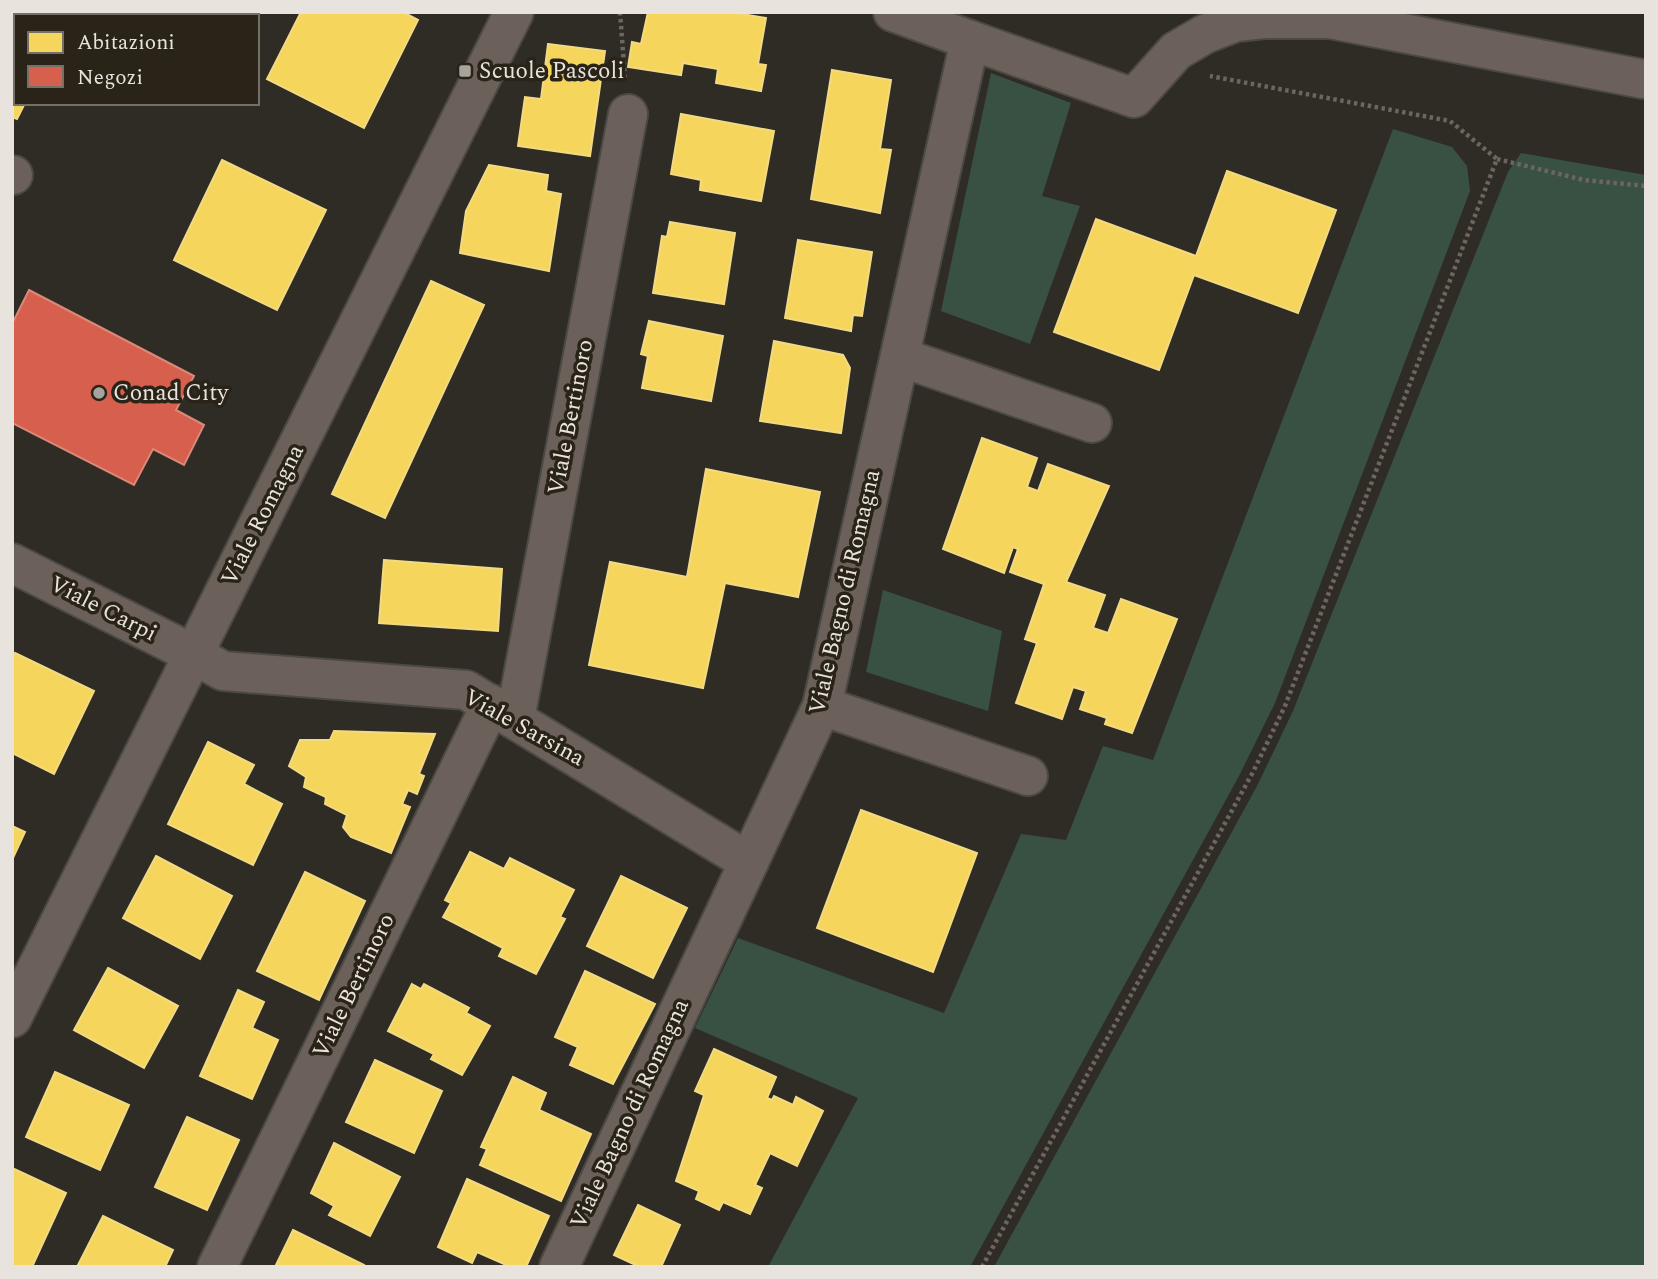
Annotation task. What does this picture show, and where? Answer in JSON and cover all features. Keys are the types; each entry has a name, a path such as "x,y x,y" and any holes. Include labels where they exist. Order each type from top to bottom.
{"street":[{"name":"Viale Romagna","path":"12,1018 514,12"},
{"path":"893,12 970,40 1145,86 1176,51 1205,34 1236,22 1297,18 1330,19 1643,79"},
{"name":"Viale Bagno di Romagna","path":"559,1267 822,706 970,40"},
{"name":"Viale Bertinoro","path":"217,1267 503,712 628,114"},
{"path":"900,357 1092,423"},
{"name":"Viale Carpi","path":"12,563 193,654"},
{"name":"Viale Sarsina","path":"193,654 223,671 466,690 748,862"},
{"path":"822,706 1028,776"}],"path":[{"path":"620,12 628,114"},
{"path":"1145,86 1199,74 1450,121 1497,159 1584,180 1646,186"},
{"path":"982,1267 1246,784 1285,706 1497,159"}],"green space":[{"path":"991,73 1071,103 1042,196 1080,206 1030,344 941,311"},
{"path":"1393,129 1452,147 1467,166 1470,191 1275,703 1239,776 970,1267 768,1267 858,1098 695,1028 738,938 944,1013 1021,834 1066,840 1103,746 1153,760"},
{"path":"1521,153 1646,175 1646,1267 994,1267 1257,786 1293,711 1508,172"},
{"path":"883,590 1002,631 988,711 866,672"}],"building: Abitazioni":[{"path":"12,12 55,12 58,14 14,14 14,105 24,105 17,119 12,117"},
{"path":"301,12 403,12 418,20 364,128 267,79"},
{"path":"648,12 731,12 766,18 758,64 766,65 761,91 716,83 718,69 683,63 681,75 628,67 632,42 641,44"},
{"path":"548,44 605,51 590,156 518,146 525,97 541,99"},
{"path":"832,70 891,80 880,149 891,150 880,213 811,199"},
{"path":"681,114 774,131 761,201 700,190 701,180 671,174"},
{"path":"222,160 326,210 277,310 174,260"},
{"path":"489,165 548,175 546,191 561,194 549,271 460,253 466,211"},
{"path":"1227,171 1336,210 1298,313 1194,275 1159,370 1054,332 1096,219 1196,256"},
{"path":"670,222 735,233 724,304 653,293 662,236 667,237"},
{"path":"798,240 872,252 862,316 853,315 851,331 785,318"},
{"path":"431,281 484,305 385,518 332,494"},
{"path":"649,321 723,336 711,401 642,388 648,356 641,354"},
{"path":"774,341 843,355 850,368 841,433 760,421"},
{"path":"982,438 1037,458 1027,487 1038,491 1048,464 1109,486 1066,582 1105,595 1093,628 1108,633 1121,599 1177,619 1132,733 1105,724 1107,718 1080,709 1086,691 1073,687 1062,719 1016,703 1037,643 1025,639 1044,584 1010,572 1018,549 1013,547 1004,573 943,549"},
{"path":"706,469 820,492 798,597 725,583 703,688 589,665 610,562 687,577"},
{"path":"384,560 502,569 498,631 379,623"},
{"path":"15,653 94,691 54,774 12,753 12,658"},
{"path":"334,731 435,734 419,774 424,776 417,794 408,790 402,804 410,807 391,853 351,837 343,827 347,815 325,804 326,797 304,787 306,777 289,766 300,740 330,740"},
{"path":"208,742 254,765 244,784 282,804 253,865 168,824"},
{"path":"861,810 977,853 933,972 817,928"},
{"path":"12,826 25,832 12,860"},
{"path":"470,852 504,869 510,858 574,890 560,917 565,919 536,974 499,956 503,948 443,917 451,903 445,900"},
{"path":"156,856 232,896 200,959 123,918"},
{"path":"305,872 365,901 319,1000 257,971"},
{"path":"621,876 687,908 653,978 587,946"},
{"path":"108,968 178,1006 144,1068 74,1030"},
{"path":"585,971 655,1004 613,1084 570,1065 578,1047 555,1037"},
{"path":"412,984 421,989 424,984 469,1008 466,1013 490,1026 462,1075 431,1059 434,1054 388,1031"},
{"path":"238,990 264,1002 252,1028 278,1040 252,1099 200,1076"},
{"path":"714,1049 776,1077 767,1098 772,1100 774,1096 793,1105 796,1097 823,1111 797,1166 770,1153 755,1185 762,1188 750,1214 723,1202 719,1210 696,1199 699,1191 676,1181 704,1095 695,1091"},
{"path":"375,1060 442,1091 414,1153 346,1122"},
{"path":"55,1072 129,1105 100,1170 26,1137"},
{"path":"513,1077 546,1093 539,1110 591,1134 561,1201 480,1165 487,1149 481,1147"},
{"path":"187,1117 239,1140 207,1210 155,1187"},
{"path":"334,1143 400,1177 370,1236 329,1215 334,1206 311,1193"},
{"path":"12,1168 66,1193 32,1267 12,1267"},
{"path":"467,1179 549,1216 526,1267 511,1267 477,1252 472,1263 438,1247"},
{"path":"638,1205 680,1225 661,1267 640,1267 614,1255"},
{"path":"103,1216 173,1250 165,1267 77,1267"},
{"path":"293,1230 364,1265 363,1267 275,1267"}],"building: Negozi":[{"name":"Conad City","path":"29,290 194,376 176,410 204,425 184,465 153,449 134,485 12,423 12,324"}],"place":[{"name":"Scuole Pascoli","path":"465,71"},
{"name":"Conad City","path":"99,393"}]}
